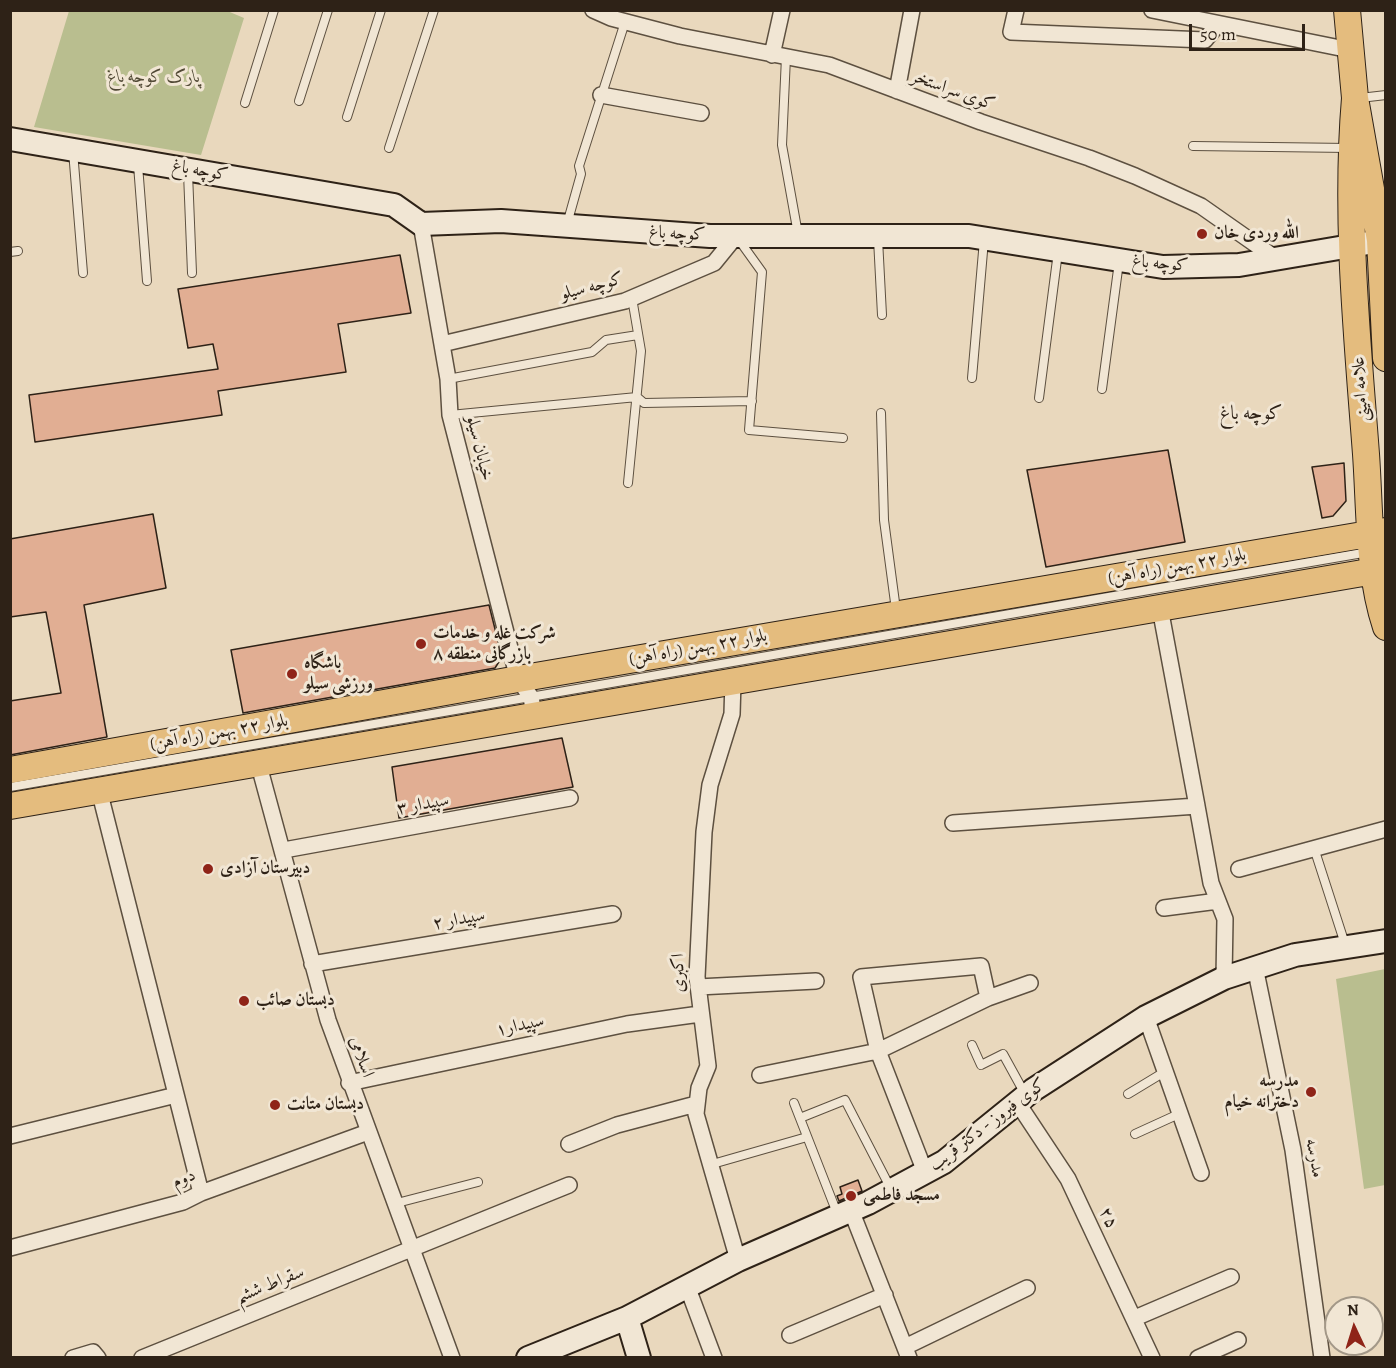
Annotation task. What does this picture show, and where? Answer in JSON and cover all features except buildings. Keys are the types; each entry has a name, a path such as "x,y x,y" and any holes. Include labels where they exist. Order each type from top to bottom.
{"main road":[{"path":"1347,10 1355,98"},
{"name":"علامه امینی","path":"1355,98 1351,148 1350,245 1386,627"},
{"name":"علامه امینی","path":"1355,98 1384,239 1386,358"},
{"name":"کوچه باغ","path":"10,139 394,205 421,224 501,221 736,236 969,236 1163,267 1215,267 1278,260 1384,239"},
{"name":"بلوار ۲۲ بهمن (راه آهن)","path":"10,770 528,697 733,681 1160,608 1379,551"},
{"name":"بلوار ۲۲ بهمن (راه آهن)","path":"10,806 258,762 528,697 896,614 1379,551"},
{"name":"کوی فیروز - دکتر قریب","path":"528,1358 627,1318 738,1260 844,1213 944,1162 1021,1099 1146,1017 1224,978 1295,955 1386,941"},
{"path":"627,1318 639,1358"}],"street":[{"name":"کوی سراستخر","path":"593,10 625,22 829,65 1135,176 1201,206 1278,260"},
{"path":"779,56 782,10"},
{"path":"897,91 912,10"},
{"path":"1016,10 1011,32 1205,40 1218,24"},
{"path":"1152,10 1350,50"},
{"path":"602,95 701,113"},
{"name":"خیابان سیلو","path":"421,224 448,379 450,415 528,697"},
{"name":"کوچه سیلو","path":"442,344 632,298 714,263 736,236"},
{"path":"1160,608 1210,883 1224,919 1224,978"},
{"name":"اکبری","path":"733,681 732,714 710,784 704,832 698,987 708,1066 696,1104 696,1114 738,1260"},
{"name":"اسلامی","path":"258,762 284,850 312,964 349,1083 397,1203 452,1358"},
{"path":"99,790 201,1193"},
{"name":"سپیدار ۳","path":"284,850 570,798"},
{"path":"954,823 1197,806"},
{"path":"1239,869 1386,829"},
{"path":"1164,908 1218,901"},
{"name":"سپیدار ۲","path":"312,964 613,914"},
{"path":"925,1172 878,1052 861,977 981,966 987,998"},
{"name":"مدرسه","path":"1255,967 1293,1150 1322,1358"},
{"path":"698,987 816,981"},
{"path":"760,1075 878,1052 987,998 1030,983"},
{"name":"سپیدار۱","path":"349,1083 627,1024 700,1014"},
{"path":"1146,1017 1201,1173"},
{"path":"10,1136 176,1095"},
{"name":"۲۵","path":"1021,1099 1068,1179 1152,1358"},
{"path":"569,1144 617,1125 696,1104"},
{"name":"دوم","path":"10,1248 183,1202 201,1193 368,1132"},
{"name":"سقراط ششم","path":"142,1358 569,1185"},
{"path":"844,1213 885,1295 907,1352 1027,1288"},
{"path":"1135,1318 1231,1277"},
{"path":"687,1286 714,1358"},
{"path":"790,1335 885,1295"},
{"path":"1198,1358 1238,1340"},
{"path":"72,1358 96,1355"}],"lane":[{"path":"245,103 274,10"},
{"path":"299,101 328,10"},
{"path":"347,117 381,10"},
{"path":"389,148 434,10"},
{"path":"566,226 581,174 579,166 625,22"},
{"path":"779,56 782,145 798,236"},
{"path":"1355,98 1386,95"},
{"path":"1193,146 1351,148"},
{"path":"72,150 83,273"},
{"path":"138,160 147,281"},
{"path":"187,169 192,273"},
{"path":"736,236 762,272 749,430 843,438"},
{"path":"878,236 882,315"},
{"path":"972,378 984,239"},
{"path":"1039,398 1059,251"},
{"path":"1102,389 1120,260"},
{"path":"628,483 641,351 632,298"},
{"path":"448,379 592,352 606,339 638,335"},
{"path":"450,415 637,397 644,403 752,401"},
{"path":"881,413 884,520 896,614"},
{"path":"10,787 1379,551"},
{"path":"1314,848 1346,946"},
{"path":"972,1045 981,1065 1003,1054 1021,1099"},
{"path":"1128,1094 1166,1071"},
{"path":"800,1118 845,1100 892,1190"},
{"path":"794,1103 807,1137 844,1213"},
{"path":"1135,1134 1181,1113"},
{"path":"710,1165 807,1137"},
{"path":"397,1203 478,1182"}],"green space":[{"name":"پارک کوچه باغ","path":"225,10 244,18 201,155 34,127 69,11"},
{"path":"1385,969 1385,1185 1364,1189 1336,979"}],"place":[{"name":"الله وردی خان","path":"1202,234"},
{"name":"شرکت غله و خدمات بازرگانی منطقه ۸","path":"421,644"},
{"name":"باشگاه ورزشی سیلو","path":"292,674"},
{"name":"دبیرستان آزادی","path":"208,869"},
{"name":"دبستان صائب","path":"244,1001"},
{"name":"مدرسه دخترانه خیام","path":"1311,1092"},
{"name":"دبستان متانت","path":"275,1105"},
{"name":"مسجد فاطمی","path":"851,1196"}],"district":[{"name":"کوچه باغ","path":"1251,414"}]}
